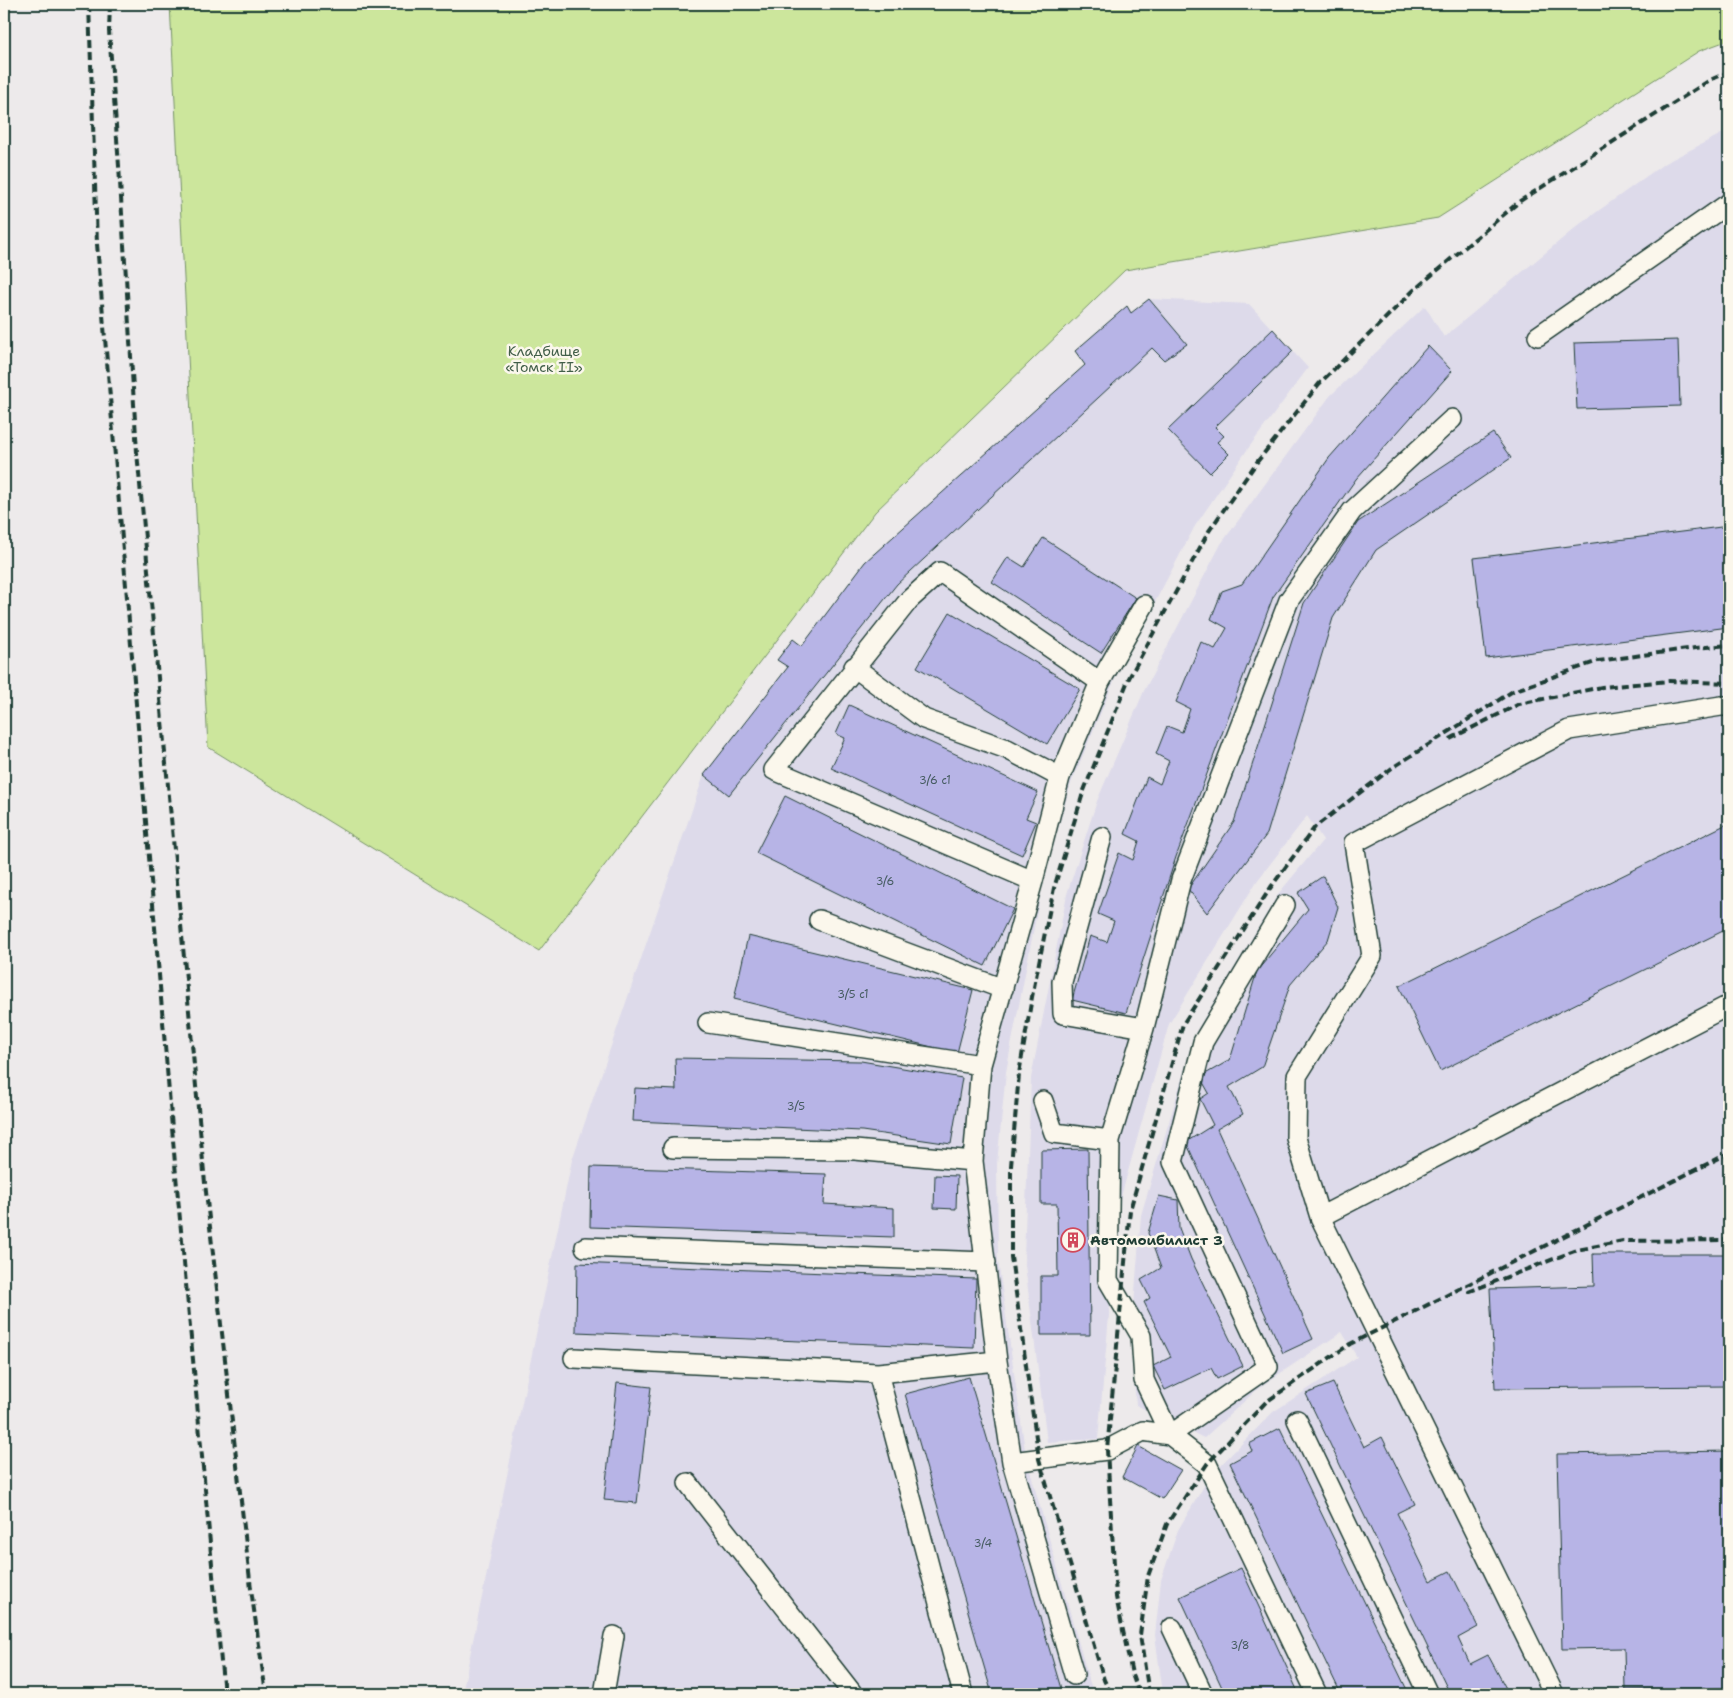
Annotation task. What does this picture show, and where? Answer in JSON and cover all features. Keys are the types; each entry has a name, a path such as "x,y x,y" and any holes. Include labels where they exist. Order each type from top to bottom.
{"lane":[{"path":"1538,336 1729,202"},
{"path":"1317,1694 1207,1464 1170,1435 1144,1380 1141,1336 1108,1280 1110,1140 1144,1028 1181,880 1289,600 1352,511 1452,418"},
{"path":"1033,881 774,770 909,600 940,572 1100,682"},
{"path":"1074,1675 1012,1462 973,1161 981,1065 1060,777 1100,682 1144,605"},
{"path":"854,667 924,719 1008,749 1060,777"},
{"path":"1554,1694 1320,1217 1296,1138 1297,1076 1372,956 1354,843 1569,730 1729,706"},
{"path":"1102,837 1062,982 1063,1014 1144,1028"},
{"path":"1012,1462 1107,1450 1142,1432 1170,1435 1268,1367 1173,1162 1203,1042 1285,905"},
{"path":"819,920 1003,989"},
{"path":"1320,1217 1729,1005"},
{"path":"708,1023 981,1065"},
{"path":"1043,1101 1054,1133 1110,1140"},
{"path":"673,1148 855,1150 973,1161"},
{"path":"585,1247 986,1262"},
{"path":"574,1358 878,1373 998,1361"},
{"path":"878,1373 964,1694"},
{"path":"1298,1420 1428,1694"},
{"path":"688,1483 853,1694"},
{"path":"1172,1628 1203,1694"},
{"path":"604,1694 614,1636"}],"shaded area":[{"path":"1729,130 1729,1694 1163,1694 1155,1635 1161,1580 1178,1530 1210,1476 1273,1412 1357,1357 1342,1332 1261,1386 1204,1438 1136,1405 1131,1343 1141,1215 1196,1032 1279,893 1323,840 1307,816 1257,881 1169,1024 1119,1204 1098,1439 1047,1442 1024,1257 1031,1078 1067,894 1097,801 1144,691 1221,544 1330,396 1425,306 1444,337 1580,224 1665,163"},
{"path":"1149,299 1249,304 1308,368 1247,450 1195,526 1117,674 1070,786 1043,881 1006,1072 997,1164 998,1261 1026,1457 1090,1683 1095,1694 462,1694 572,1160 704,775 787,668 777,660 793,639 802,646 865,562 1085,365 1075,351 1127,306 1132,313"}],"green space":[{"name":"Кладбище «Томск II»","path":"170,4 1729,4 1729,40 1699,51 1438,218 1125,270 875,512 539,951 208,747"}],"building":[{"path":"1149,299 1187,344 1164,360 1152,348 897,584 729,795 704,775 788,667 777,660 793,639 802,646 865,562 1085,365 1075,351 1127,306 1131,313"},
{"path":"1273,329 1293,351 1215,427 1224,436 1217,442 1229,454 1210,473 1168,430"},
{"path":"1678,340 1680,406 1577,409 1574,343"},
{"path":"1428,346 1452,371 1356,479 1273,597 1176,857 1126,1013 1072,1000 1090,936 1107,942 1114,921 1098,914 1119,853 1133,860 1139,841 1125,834 1147,777 1160,784 1169,761 1156,754 1167,726 1182,732 1190,709 1176,702 1201,642 1215,649 1227,628 1211,619 1222,591 1242,584 1329,458"},
{"path":"1493,433 1511,458 1376,550 1333,618 1267,834 1207,913 1188,889 1234,822 1304,603 1358,522"},
{"path":"1729,526 1729,627 1486,658 1474,558"},
{"path":"1043,538 1136,598 1101,653 992,582 1008,557 1024,567"},
{"path":"950,612 1080,689 1047,744 917,667"},
{"path":"849,705 1038,792 1026,818 1036,822 1022,855 831,768 845,738 836,734"},
{"path":"785,796 1013,909 985,966 756,853"},
{"path":"1729,823 1729,928 1440,1071 1399,986"},
{"path":"1323,876 1338,907 1328,940 1290,985 1262,1067 1229,1087 1243,1114 1217,1129 1313,1339 1283,1353 1186,1142 1213,1125 1200,1099 1209,1093 1200,1077 1230,1060 1257,971 1308,909 1298,893"},
{"path":"748,936 973,990 957,1053 734,999"},
{"path":"675,1058 861,1061 962,1078 951,1144 862,1131 633,1121 635,1088 676,1090"},
{"name":"Автомоибилист 3","path":"1088,1149 1090,1335 1041,1335 1041,1276 1058,1276 1057,1204 1041,1204 1041,1150"},
{"path":"591,1167 826,1174 824,1204 894,1208 894,1237 590,1227"},
{"path":"935,1175 957,1176 956,1209 934,1208"},
{"path":"1159,1196 1178,1200 1179,1228 1191,1259 1243,1366 1217,1379 1211,1368 1165,1390 1153,1366 1171,1357 1144,1302 1150,1298 1141,1280 1161,1268 1148,1233"},
{"path":"1593,1254 1729,1254 1729,1386 1495,1388 1490,1289 1594,1286"},
{"path":"577,1263 976,1279 974,1348 576,1332"},
{"path":"969,1377 1062,1692 1053,1694 992,1694 905,1394"},
{"path":"617,1383 651,1387 637,1503 604,1500"},
{"path":"1333,1383 1364,1447 1382,1437 1415,1504 1397,1513 1430,1581 1450,1571 1478,1627 1458,1638 1470,1664 1488,1655 1509,1694 1450,1694 1306,1394"},
{"path":"1280,1428 1409,1694 1341,1694 1230,1463 1252,1451 1249,1444"},
{"path":"1138,1446 1181,1470 1162,1499 1122,1477"},
{"path":"1729,1451 1729,1688 1625,1690 1624,1648 1562,1649 1557,1454"},
{"path":"1241,1568 1299,1694 1225,1694 1180,1597"}],"railway":[{"path":"89,4 97,244 177,1187 224,1694"},
{"path":"110,4 109,31 137,452 205,1183 251,1589 266,1694"},
{"path":"1111,1694 1104,1680 1039,1459 1011,1257 1011,1166 1019,1074 1054,888 1083,793 1129,678 1209,531 1257,462 1319,384 1414,290 1520,201 1710,80 1729,72"},
{"path":"1139,1694 1132,1674 1116,1597 1107,1450 1130,1210 1183,1024 1271,887 1315,827 1392,768 1513,691 1598,661 1729,645"},
{"path":"1450,739 1519,704 1602,687 1669,681 1729,683"},
{"path":"1149,1694 1140,1635 1148,1576 1167,1524 1207,1464 1266,1402 1350,1344 1729,1153"},
{"path":"1468,1292 1577,1250 1623,1241 1729,1240"}],"place":[{"name":"Автомоибилист 3","path":"1073,1240"}]}
